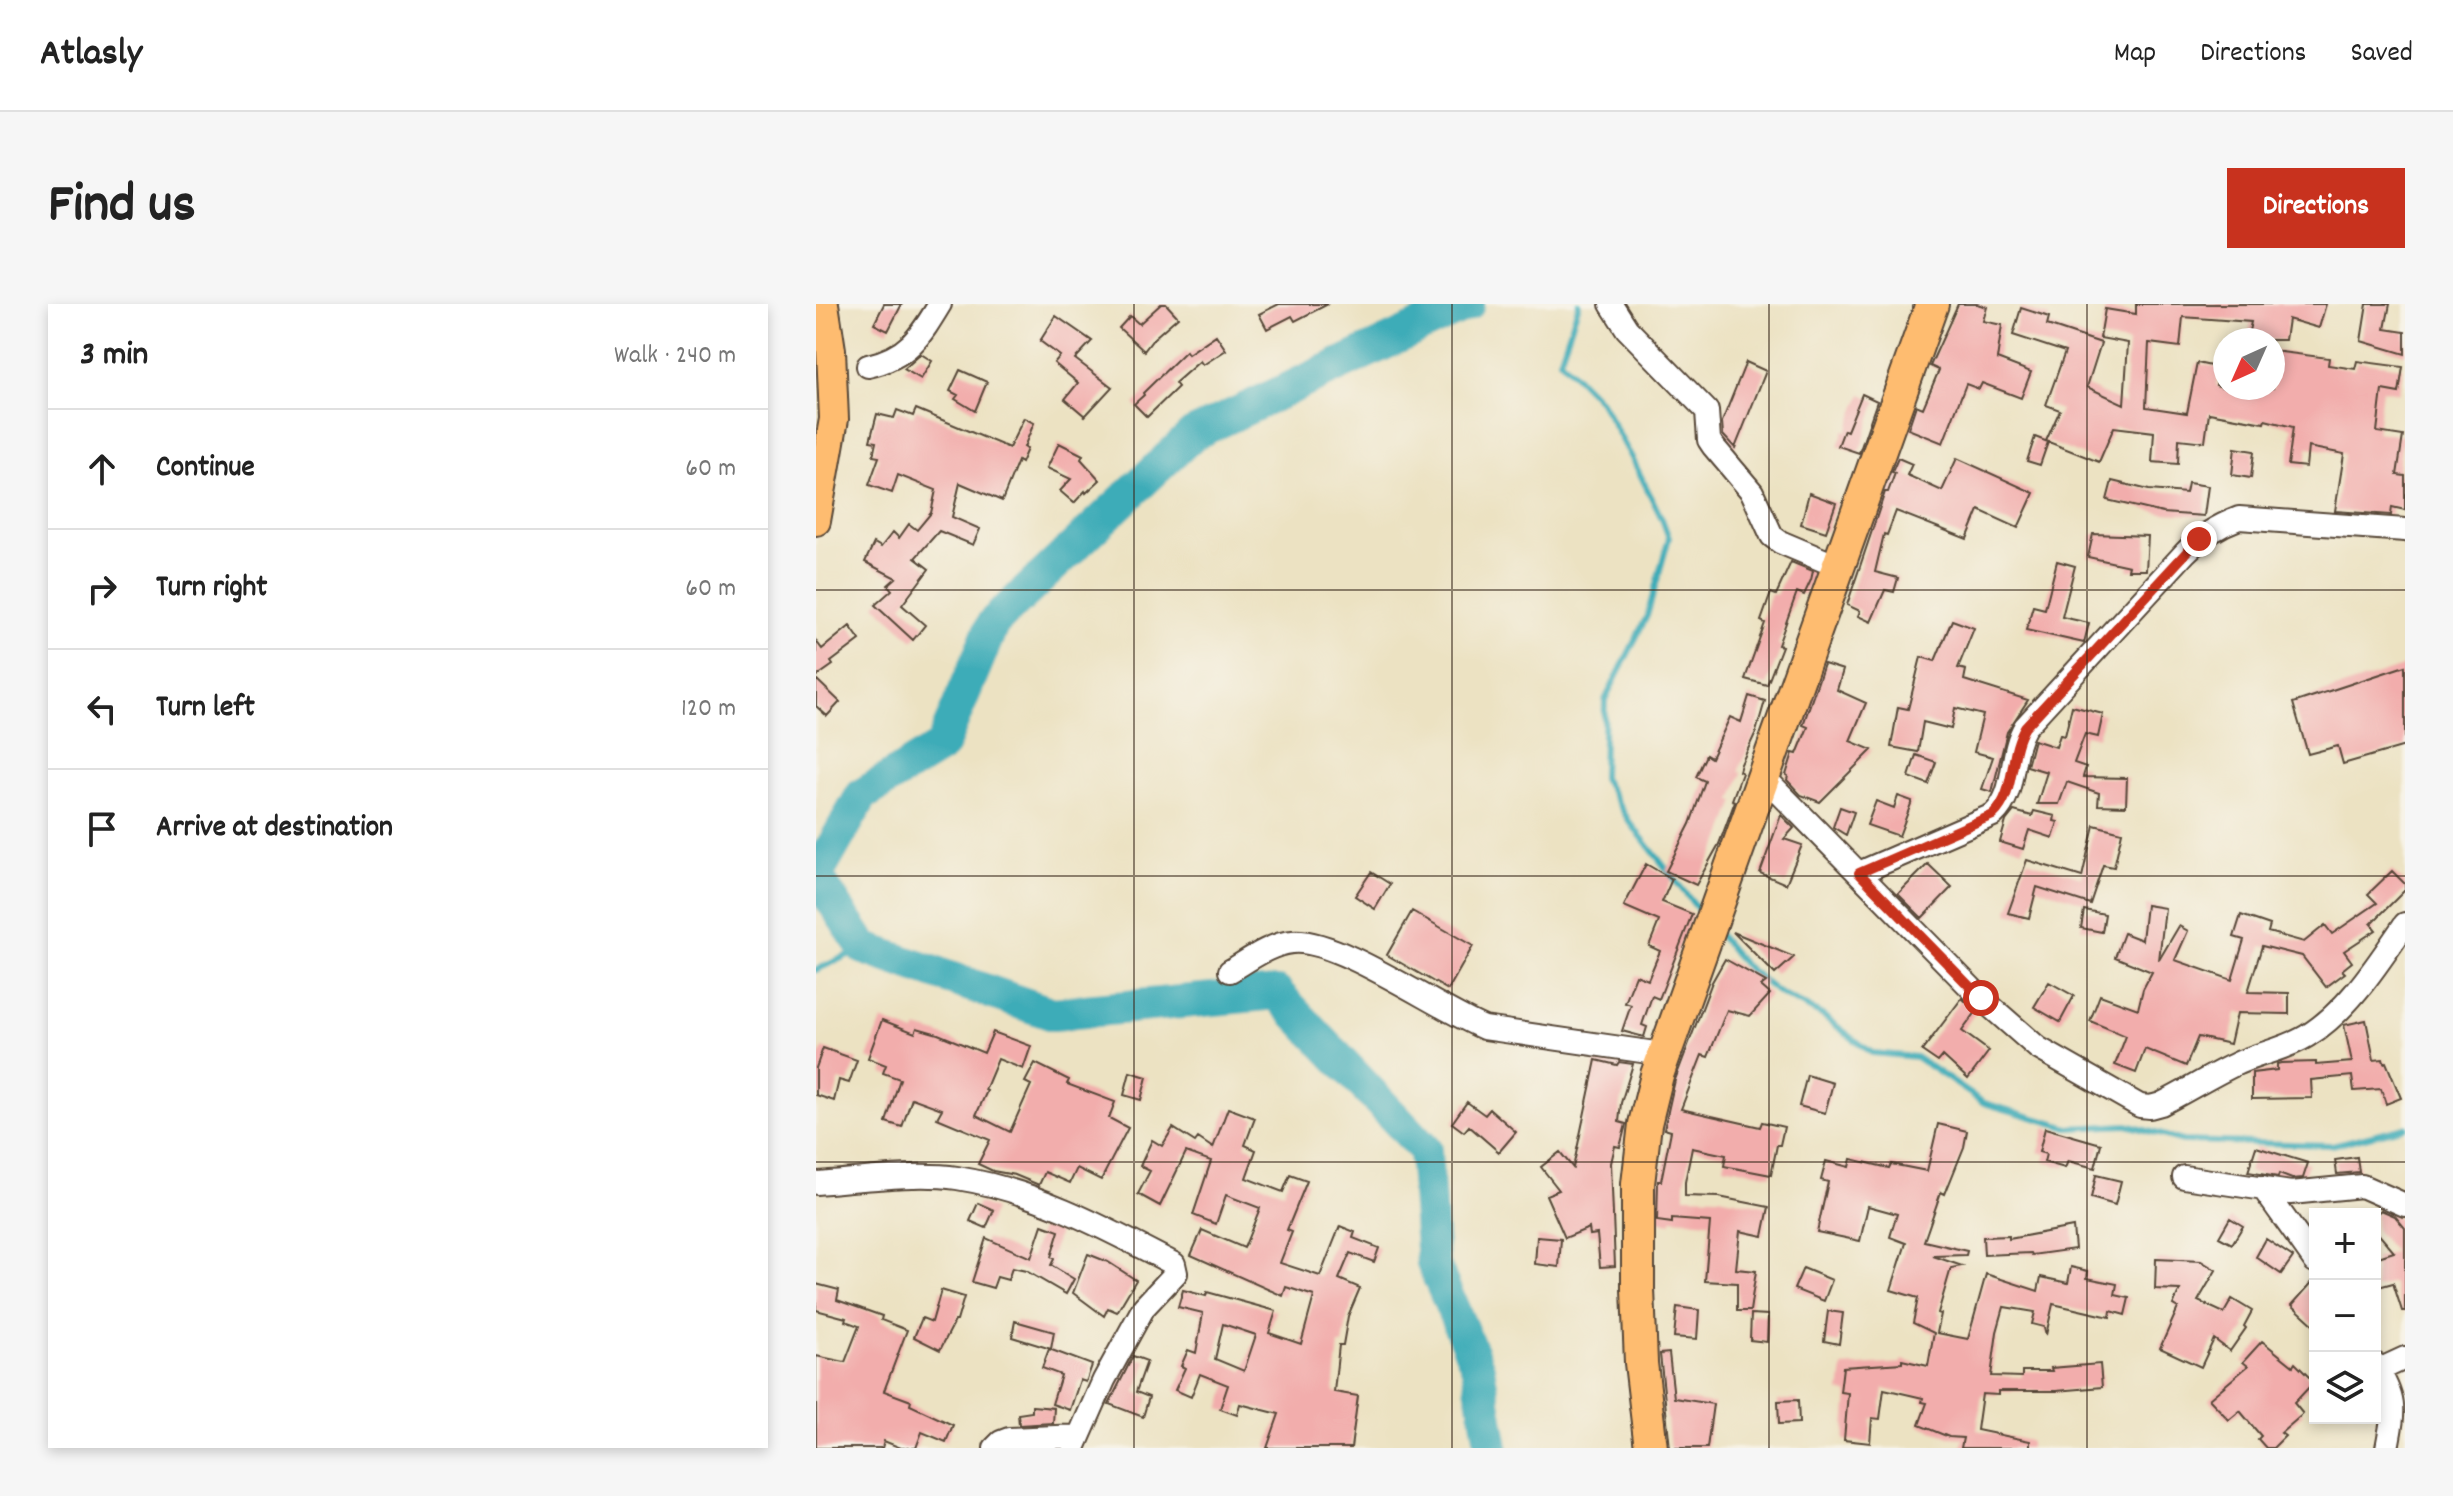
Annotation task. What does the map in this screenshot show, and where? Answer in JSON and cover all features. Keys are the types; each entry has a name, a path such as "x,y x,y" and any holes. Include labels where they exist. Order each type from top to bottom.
{"highway":[{"path":"1651,1448 1641,1363 1638,1184 1645,1124 1662,1054 1932,304"}],"main road":[{"path":"816,521 831,350 824,304"}],"street":[{"path":"868,366 884,362 909,348 920,337 940,304"},
{"path":"1611,304 1627,329 1704,406 1709,440 1752,492 1772,536 1837,566"},
{"path":"1859,873 1993,815 2008,795 2018,739 2025,727 2185,553 2220,525 2239,518 2405,530"},
{"path":"1764,777 1981,998 2038,1048 2140,1106 2150,1107 2239,1063 2288,1046 2310,1034 2357,989 2405,924"},
{"path":"1230,971 1266,950 1292,942 1315,944 1363,964 1484,1028 1662,1054"},
{"path":"2184,1177 2291,1193 2362,1186 2405,1205"},
{"path":"816,1183 958,1178 1055,1206 1174,1264 1176,1273 1144,1307 1104,1380 1076,1442 1009,1439 995,1448"},
{"path":"2263,1188 2309,1253"},
{"path":"2381,1366 2405,1358"},
{"path":"2381,1377 2394,1409 2387,1448"}],"building":[{"path":"884,304 902,304 888,331 874,324"},
{"path":"1161,304 1166,304 1178,317 1144,351 1119,328 1130,316 1139,324"},
{"path":"1279,304 1328,304 1295,321 1292,316 1267,329 1259,314"},
{"path":"1958,304 1987,307 1983,321 2002,325 1997,359 2031,372 2021,398 1982,383 1979,389 1966,384 1943,443 1908,429 1916,405 1923,408 1939,370 1930,366"},
{"path":"2136,304 2326,304 2319,328 2288,319 2285,340 2285,328 2250,328 2251,322 2183,317 2180,347 2149,343 2146,407 2187,413 2197,363 2213,366 2213,400 2285,400 2285,352 2329,358 2328,365 2355,369 2357,361 2403,367 2399,393 2382,390 2377,432 2403,436 2397,475 2405,476 2405,510 2392,507 2391,515 2335,511 2344,454 2308,447 2306,467 2288,465 2293,427 2265,420 2264,423 2209,413 2205,442 2179,439 2178,464 2152,462 2154,432 2114,427 2099,462 2046,441 2060,410 2046,405 2065,352 2013,335 2021,308 2049,317 2047,325 2101,343 2087,387 2124,404 2128,343 2100,338 2105,309 2136,314"},
{"path":"2367,304 2390,304 2385,329 2405,332 2405,354 2361,341"},
{"path":"1056,316 1092,341 1075,359 1112,387 1085,416 1065,399 1078,383 1054,363 1060,356 1040,341"},
{"path":"1216,335 1226,350 1203,365 1200,361 1175,383 1178,387 1147,417 1134,404 1186,351 1188,354"},
{"path":"921,354 932,361 921,379 904,369"},
{"path":"1746,362 1766,371 1735,448 1723,435 1722,422"},
{"path":"960,370 987,382 975,411 955,399 958,395 950,391"},
{"path":"1862,394 1877,401 1859,453 1838,446"},
{"path":"916,409 1009,448 1024,418 1034,423 1024,447 1027,449 1021,463 1018,461 1002,501 960,483 952,517 980,529 973,545 939,531 915,558 929,569 902,605 925,625 913,640 875,605 892,590 888,585 896,578 865,562 874,543 881,547 893,532 899,538 909,524 917,530 931,513 936,490 898,475 892,493 869,485 879,457 873,456 876,442 870,441 877,414 894,418 897,410 913,416"},
{"path":"2035,437 2048,442 2040,465 2027,461"},
{"path":"1059,443 1083,455 1081,459 1100,480 1074,503 1060,491 1071,479 1047,468"},
{"path":"2235,448 2254,451 2251,478 2232,475"},
{"path":"1898,458 1912,464 1907,475 1942,491 1957,458 2034,493 2018,528 1979,510 1967,539 1896,511 1887,535 1884,534 1875,572 1898,578 1894,592 1885,590 1871,622 1858,616 1860,611 1847,605"},
{"path":"2112,481 2149,490 2186,493 2188,483 2208,486 2204,516 2163,513 2107,500"},
{"path":"1809,493 1836,503 1826,532 1801,524"},
{"path":"2093,534 2148,536 2146,570 2128,570 2129,566 2088,557"},
{"path":"2057,561 2075,566 2062,617 2089,623 2084,643 2026,630 2033,606 2045,609"},
{"path":"1791,562 1813,571 1811,580 1804,595 1797,592 1767,685 1745,679 1765,623 1761,621 1771,593 1776,595"},
{"path":"1952,620 1974,628 1958,668 1966,670 1964,680 2028,700 2007,732 1992,792 1982,789 1993,757 1974,752 1983,715 1955,708 1951,729 1923,722 1918,752 1891,747 1898,707 1908,709 1921,657 1935,661"},
{"path":"850,626 860,640 816,677 816,641 822,649"},
{"path":"1824,664 1843,670 1837,690 1866,703 1850,741 1872,750 1820,802 1801,795 1786,775 1793,753 1797,754 1808,727 1803,725"},
{"path":"2405,666 2405,746 2343,764 2338,746 2308,754 2293,703"},
{"path":"816,679 840,702 827,716 816,706"},
{"path":"1749,696 1765,701 1756,732 1741,764 1739,771 1742,773 1732,800 1735,801 1719,844 1696,885 1666,871 1690,824 1705,781 1696,777 1706,755 1711,758 1730,717 1741,722"},
{"path":"2072,706 2103,714 2098,737 2085,734 2074,763 2086,767 2083,777 2127,778 2126,806 2098,805 2099,793 2067,782 2059,804 2037,804 2047,772 2027,766 2034,740 2056,747 2060,735 2065,736"},
{"path":"1916,755 1936,762 1928,784 1909,777"},
{"path":"1898,796 1912,801 1899,836 1867,825 1876,801 1894,808"},
{"path":"1840,807 1854,812 1846,835 1833,827"},
{"path":"2014,811 2032,816 2034,811 2055,816 2054,821 2058,822 2053,838 2029,830 2023,849 2000,842 2006,821"},
{"path":"1781,815 1794,828 1784,839 1802,845 1786,884 1760,873"},
{"path":"2094,825 2122,832 2114,867 2103,865 2090,904 2037,887 2029,918 2008,913 2027,860 2082,877"},
{"path":"1646,864 1672,879 1662,902 1692,914 1659,999 1652,996 1642,1025 1647,1027 1644,1037 1622,1031 1631,1005 1625,1003 1636,975 1648,980 1660,951 1649,946 1659,921 1624,906"},
{"path":"1928,864 1952,887 1922,918 1898,894"},
{"path":"2392,871 2405,884 2405,890 2371,924 2376,930 2344,951 2352,962 2342,970 2345,973 2326,987 2302,956 2262,946 2248,992 2289,993 2289,1014 2237,1013 2230,1044 2198,1037 2186,1066 2145,1049 2136,1073 2115,1065 2126,1036 2090,1021 2100,995 2138,1009 2143,989 2152,972 2115,957 2124,933 2142,940 2146,905 2165,908 2159,960 2179,926 2188,931 2175,960 2232,980 2244,940 2234,937 2241,915 2270,925 2268,932 2304,942 2325,925 2332,934 2377,903 2368,894"},
{"path":"1371,872 1390,884 1375,909 1355,896"},
{"path":"2084,910 2105,914 2102,932 2081,928"},
{"path":"1412,911 1473,946 1448,990 1387,955"},
{"path":"1733,932 1794,957 1775,974"},
{"path":"1725,959 1766,982 1761,986 1770,994 1750,1016 1727,1010 1708,1057 1702,1055 1681,1109 1760,1127 1762,1122 1784,1127 1771,1175 1724,1166 1726,1155 1692,1148 1685,1196 1719,1197 1769,1207 1763,1236 1740,1231 1736,1269 1756,1271 1750,1311 1737,1311 1737,1283 1705,1281 1710,1222 1657,1221 1658,1181 1661,1181 1671,1131 1664,1129 1675,1080 1712,982"},
{"path":"2049,982 2074,996 2060,1022 2034,1007"},
{"path":"1962,998 1976,1012 1962,1031 1989,1051 1968,1079 1943,1056 1938,1062 1922,1051"},
{"path":"882,1020 915,1033 917,1028 938,1034 984,1053 993,1032 1031,1046 1023,1069 998,1059 976,1115 1010,1132 1031,1085 1025,1082 1035,1063 1069,1080 1067,1084 1115,1102 1109,1118 1128,1128 1101,1180 1077,1168 1070,1183 1045,1172 1039,1185 1015,1175 993,1171 978,1164 990,1140 937,1118 942,1109 912,1098 902,1127 886,1122 900,1079 883,1073 886,1065 868,1058"},
{"path":"2366,1020 2374,1060 2383,1059 2386,1062 2401,1098 2386,1104 2381,1089 2354,1091 2352,1076 2311,1080 2312,1098 2252,1099 2252,1073 2277,1070 2277,1064 2281,1063 2316,1062 2316,1065 2352,1062 2344,1025"},
{"path":"823,1048 857,1060 849,1083 839,1080 834,1101 816,1095 816,1068"},
{"path":"1596,1060 1617,1065 1619,1062 1633,1064 1621,1103 1619,1122 1626,1124 1620,1147 1615,1146 1611,1163 1615,1266 1600,1267 1597,1234 1590,1235 1589,1228 1565,1238 1546,1195 1559,1190 1541,1167 1560,1152 1573,1168"},
{"path":"1130,1072 1147,1077 1141,1100 1124,1095"},
{"path":"1807,1075 1833,1083 1825,1113 1799,1106"},
{"path":"1467,1102 1485,1115 1490,1109 1516,1132 1499,1152 1469,1126 1464,1132 1452,1123"},
{"path":"1228,1108 1255,1118 1245,1145 1256,1150 1246,1178 1283,1192 1290,1175 1307,1181 1287,1230 1292,1232 1280,1263 1320,1276 1340,1226 1355,1232 1353,1238 1379,1248 1374,1262 1350,1253 1339,1279 1360,1288 1348,1316 1343,1345 1339,1345 1334,1392 1358,1396 1351,1448 1267,1448 1279,1414 1240,1404 1237,1415 1220,1409 1228,1385 1200,1374 1191,1397 1175,1390 1185,1368 1181,1366 1188,1350 1196,1353 1203,1313 1178,1307 1183,1290 1206,1296 1207,1292 1276,1311 1269,1333 1301,1344 1314,1296 1286,1287 1283,1296 1191,1255 1202,1230 1244,1248 1260,1208 1226,1195 1216,1224 1193,1215 1211,1161 1186,1152 1160,1206 1138,1194 1150,1171 1140,1166 1152,1140 1162,1146 1173,1128 1195,1142 1198,1138 1213,1148","holes":["1223,1324 1256,1335 1244,1371 1215,1359"]},
{"path":"1938,1124 1967,1131 1964,1147 1945,1194 1941,1192 1924,1241 1967,1251 1966,1255 1933,1256 1962,1266 1951,1268 1938,1313 1941,1314 1937,1333 1968,1339 1986,1274 2038,1291 2041,1277 2068,1283 2071,1267 2088,1271 2087,1278 2117,1284 2115,1295 2129,1298 2125,1315 2111,1311 2110,1317 2053,1304 2046,1335 2044,1327 2032,1324 2035,1312 2004,1307 1991,1376 2022,1377 2022,1371 2052,1371 2051,1368 2100,1364 2102,1387 1982,1394 1977,1430 2030,1441 2030,1448 1961,1448 1963,1438 1949,1437 1919,1425 1927,1403 1922,1402 1923,1398 1884,1389 1880,1419 1872,1418 1870,1443 1844,1440 1848,1393 1840,1392 1843,1367 1902,1363 1902,1360 1928,1366 1934,1333 1913,1323 1918,1298 1891,1290 1906,1243 1890,1237 1897,1214 1868,1206 1860,1241 1817,1232 1828,1182 1821,1180 1826,1161 1849,1167 1851,1159 1889,1168 1891,1164 1927,1171"},
{"path":"2045,1128 2101,1144 2095,1168 2068,1161 2065,1168 2044,1162 2046,1154 2039,1152"},
{"path":"2256,1147 2308,1163 2303,1178 2248,1172"},
{"path":"2357,1157 2359,1172 2337,1174 2335,1160"},
{"path":"2096,1175 2121,1181 2115,1205 2091,1198"},
{"path":"978,1203 994,1210 986,1228 970,1221"},
{"path":"2381,1210 2395,1216 2405,1228 2405,1311 2402,1311 2393,1283 2381,1286 2381,1256 2394,1252 2381,1237"},
{"path":"2230,1218 2243,1226 2232,1244 2219,1237"},
{"path":"1042,1225 1059,1231 1051,1265 1074,1279 1066,1294 1026,1271 1012,1268 1008,1280 997,1277 993,1288 972,1282 986,1238 1031,1258"},
{"path":"2073,1227 2075,1249 2032,1255 1984,1255 1983,1237 2009,1236 2009,1239"},
{"path":"1537,1237 1561,1239 1559,1267 1535,1264"},
{"path":"2266,1239 2293,1257 2281,1274 2256,1257"},
{"path":"1088,1254 1108,1262 1136,1280 1117,1312 1108,1308 1104,1316 1073,1293"},
{"path":"2156,1259 2201,1261 2216,1270 2198,1301 2224,1313 2232,1299 2252,1311 2244,1326 2246,1328 2230,1351 2214,1339 2201,1367 2160,1348 2178,1308 2173,1305 2180,1290 2155,1289"},
{"path":"1803,1268 1832,1280 1824,1301 1794,1289"},
{"path":"816,1284 839,1290 837,1300 882,1316 881,1320 907,1330 884,1391 911,1401 910,1405 953,1425 946,1442 922,1432 916,1448 901,1448 884,1441 882,1448 816,1448 816,1356 845,1362 859,1326 845,1321 846,1318 816,1310"},
{"path":"2309,1286 2309,1321 2292,1305"},
{"path":"941,1290 964,1297 957,1321 940,1350 914,1337 922,1318 932,1322"},
{"path":"1677,1307 1699,1310 1697,1339 1674,1337"},
{"path":"1828,1311 1843,1313 1839,1344 1824,1341"},
{"path":"1751,1314 1768,1315 1767,1342 1750,1340"},
{"path":"1015,1321 1054,1332 1051,1349 1012,1337"},
{"path":"2262,1341 2293,1366 2295,1363 2309,1377 2309,1387 2294,1403 2303,1414 2281,1433 2285,1436 2273,1448 2266,1448 2258,1439 2261,1436 2240,1411 2229,1420 2209,1399 2248,1366 2243,1362"},
{"path":"1049,1349 1092,1365 1086,1382 1080,1380 1070,1410 1052,1404 1061,1375 1042,1368"},
{"path":"1669,1353 1674,1398 1713,1404 1707,1448 1670,1448 1660,1354"},
{"path":"1133,1356 1147,1361 1136,1392 1149,1397 1143,1417 1109,1404"},
{"path":"1798,1400 1799,1423 1779,1424 1778,1401"},
{"path":"1032,1406 1054,1408 1053,1423 1019,1425 1018,1414 1032,1412"}],"waterway":[{"path":"816,876 862,795 942,746 993,623 1193,434 1468,304"},
{"path":"1579,304 1560,360 1601,402 1633,460 1669,538 1647,616 1605,700 1603,778 1629,821 1703,916"},
{"path":"816,876 864,948 1053,1014 1277,993 1425,1150 1433,1263 1478,1368 1492,1448"},
{"path":"1718,934 1742,963 1777,992 1822,1015 1872,1053 1916,1057 1984,1103 2069,1128 2127,1125 2183,1141 2332,1145 2405,1127"},
{"path":"816,970 864,948"}],"route":[{"path":"1981,998 1859,873 1993,815 2008,795 2014,753 2025,727 2199,539"}]}
